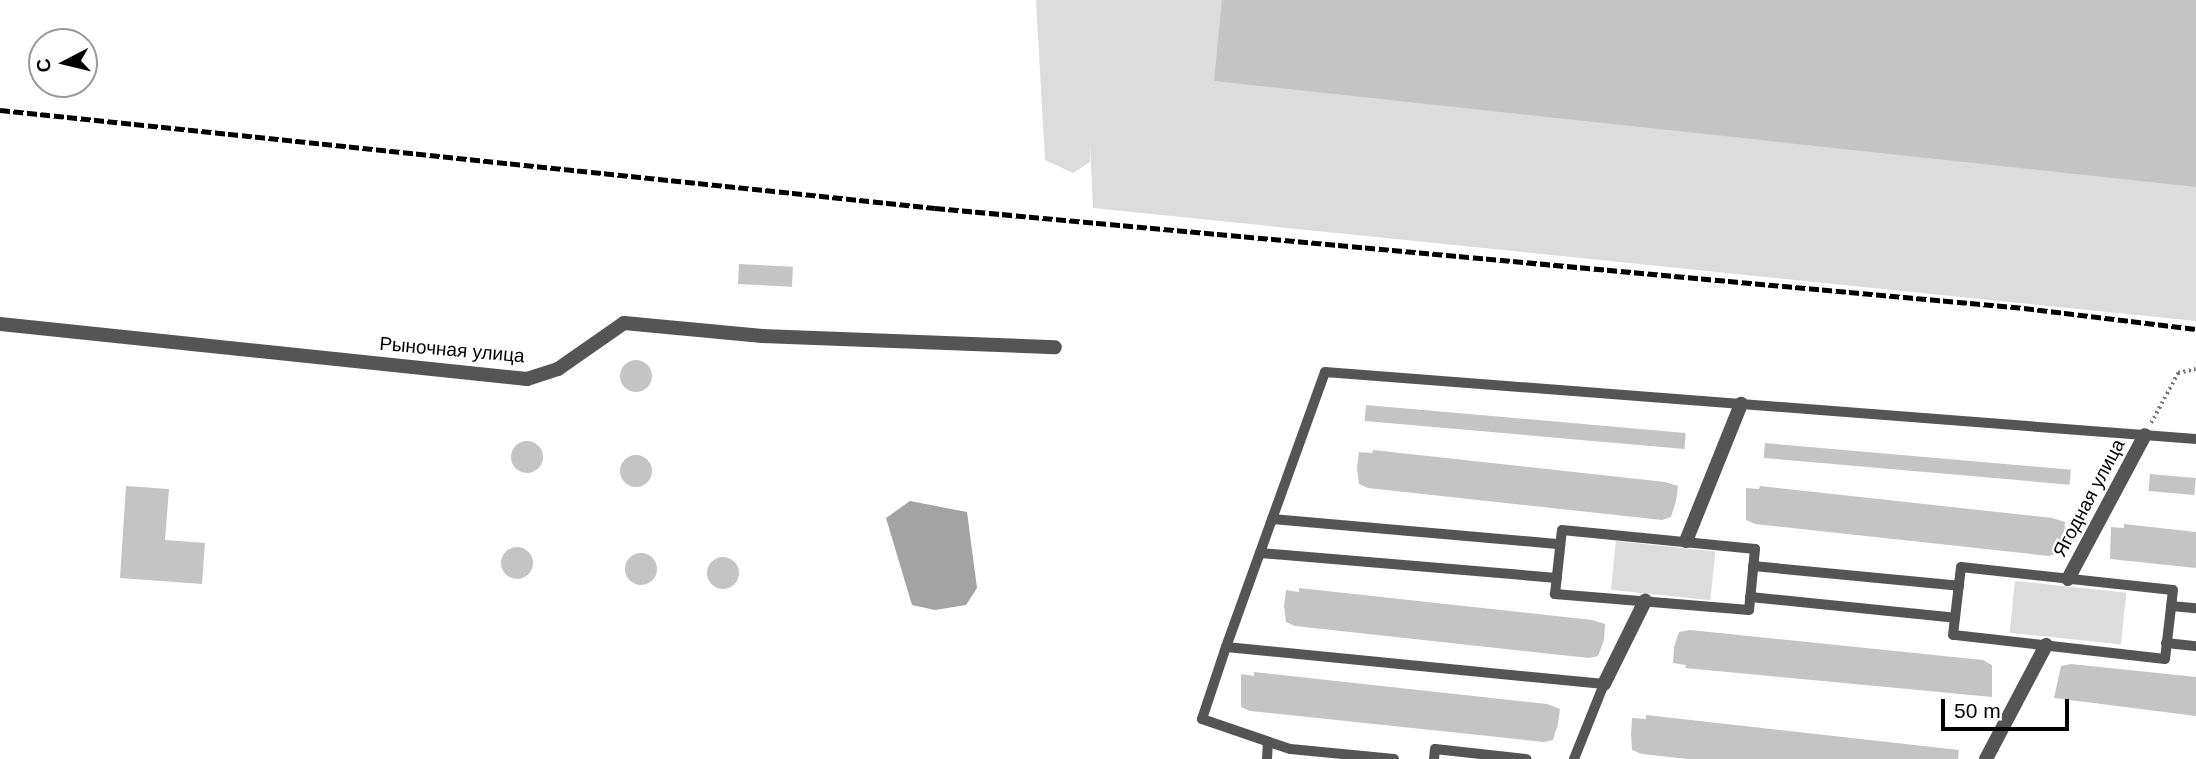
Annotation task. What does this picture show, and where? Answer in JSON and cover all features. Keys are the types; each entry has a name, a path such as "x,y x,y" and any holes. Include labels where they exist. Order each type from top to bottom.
{"street":[{"name":"Рыночная улица","path":"0,324 527,379 558,369 624,323 762,335 1055,347"},
{"path":"1686,541 1741,404"},
{"name":"Ягодная улица","path":"2068,579 2145,435"},
{"path":"1604,684 1645,601"},
{"path":"1986,759 2046,645"}],"lane":[{"path":"1394,759 1290,749 1202,719 1325,372 2196,439"},
{"path":"1272,519 1560,544"},
{"path":"1562,530 1755,549 1748,610 1555,594 1560,544 1562,530"},
{"path":"1260,553 1557,578"},
{"path":"1753,566 1959,586"},
{"path":"1961,567 2068,579 2173,590 2165,659 1953,635 1961,567"},
{"path":"1750,597 1955,618"},
{"path":"2171,606 2196,608"},
{"path":"2166,643 2196,646"},
{"path":"1226,647 1604,684 1574,759"},
{"path":"1267,759 1269,742"},
{"path":"1434,759 1435,749 1526,759"}],"path":[{"path":"2145,435 2178,373 2196,369"}],"shaded area":[{"path":"1036,0 2196,0 2196,321 1093,208 1090,143 1090,162 1073,173 1045,160"},
{"path":"910,501 967,512 977,588 966,605 935,610 912,605 886,518"},
{"path":"1616,541 1715,551 1710,600 1611,590"},
{"path":"2015,581 2126,593 2121,644 2010,633"}],"building":[{"path":"1222,0 2196,0 2196,187 1214,81"},
{"path":"739,264 793,267 792,287 738,284"},
{"path":"636,360 647,365 652,376 647,387 636,392 625,387 620,376 625,365"},
{"path":"1366,405 1686,433 1684,449 1365,421"},
{"path":"527,441 538,446 543,457 538,468 527,473 516,468 511,457 516,446"},
{"path":"1765,443 2071,470 2070,485 1764,458"},
{"path":"1373,450 1665,482 1678,486 1676,501 1671,517 1662,520 1368,488 1359,484 1359,452 1372,453"},
{"path":"636,455 647,460 652,471 647,482 636,487 625,482 620,471 625,460"},
{"path":"2150,474 2196,478 2194,495 2149,491"},
{"path":"126,486 169,489 165,540 205,543 202,584 120,578"},
{"path":"1760,486 2052,518 2065,522 2064,537 2058,553 2049,556 1755,524 1746,520 1746,488 1759,489"},
{"path":"2124,524 2196,532 2196,568 2110,559 2111,527 2124,528"},
{"path":"517,547 528,552 533,563 528,574 517,579 506,574 501,563 506,552"},
{"path":"641,553 652,558 657,569 652,580 641,585 630,580 625,569 630,558"},
{"path":"723,557 734,562 739,573 734,584 723,589 712,584 707,573 712,562"},
{"path":"1299,588 1592,620 1605,624 1604,640 1598,656 1589,658 1295,626 1286,622 1284,606 1286,590 1299,592"},
{"path":"1690,630 1983,660 1992,665 1992,697 1685,668 1686,665 1673,663 1674,647 1679,632"},
{"path":"2071,664 2196,677 2196,716 2054,698 2061,666"},
{"path":"1254,672 1547,704 1560,709 1558,724 1553,740 1544,742 1250,711 1241,707 1241,674 1254,676"},
{"path":"1646,715 1959,750 1958,759 1688,759 1642,754 1632,750 1632,718 1646,719"}],"railway":[{"path":"0,110 935,208 2024,308 2196,329"}]}
